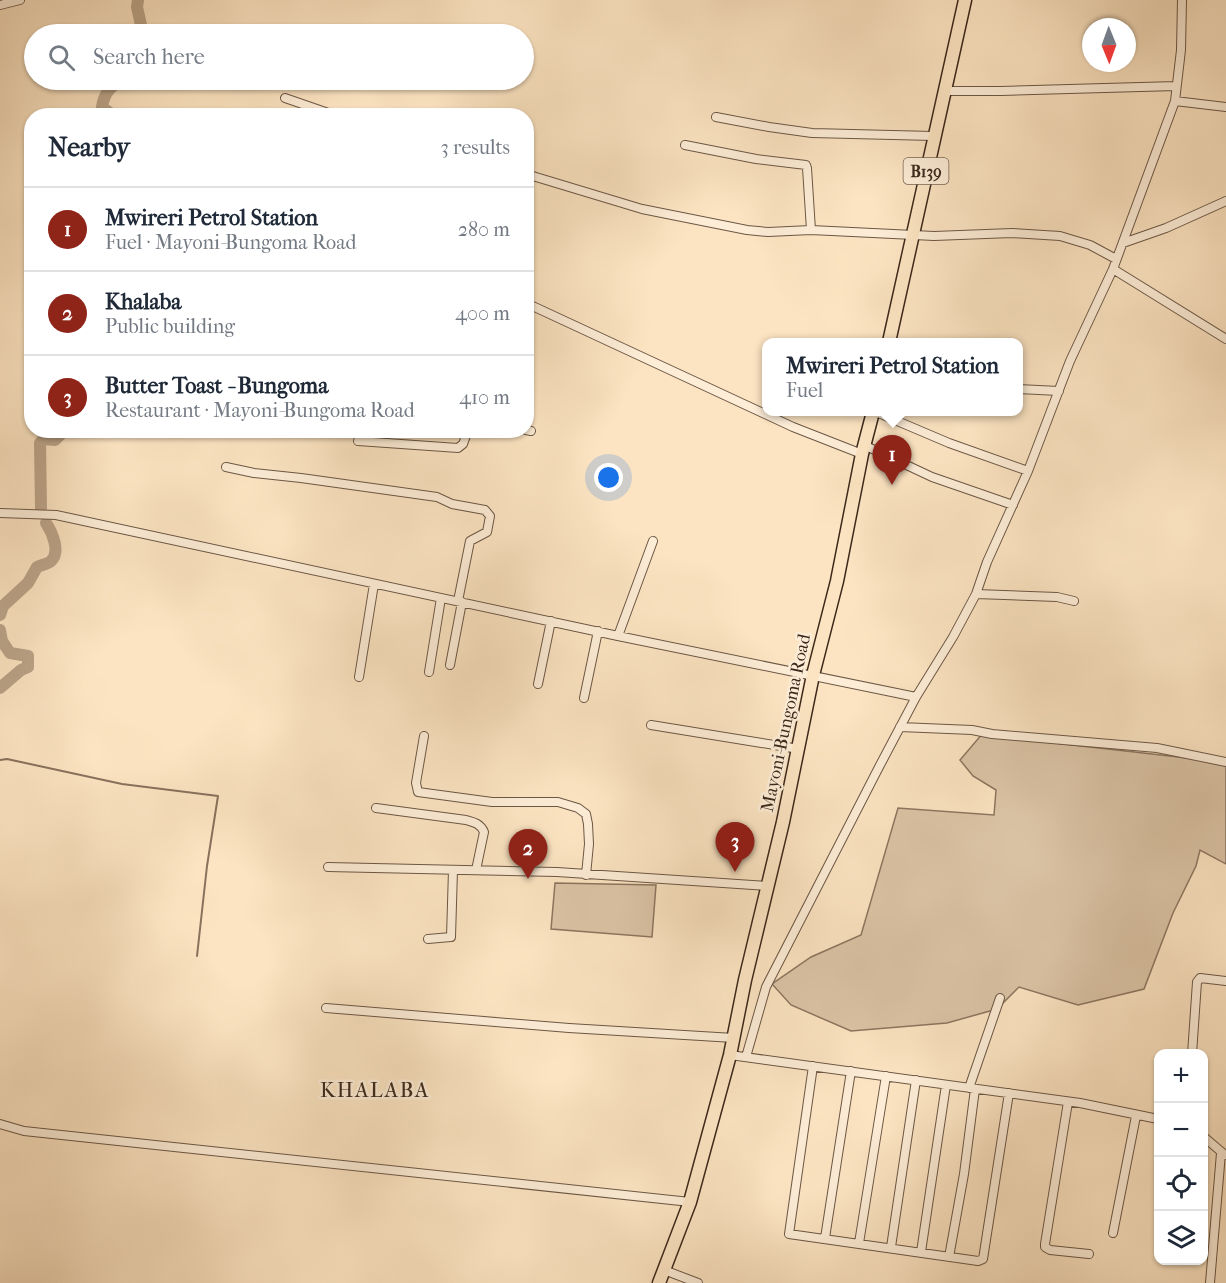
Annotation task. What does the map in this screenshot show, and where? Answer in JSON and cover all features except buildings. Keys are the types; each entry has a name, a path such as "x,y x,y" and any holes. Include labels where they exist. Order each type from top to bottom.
{"main road":[{"name":"B139","path":"890,338 965,0"},
{"name":"Mayoni-Bungoma Road","path":"659,1283 690,1202 730,1055 766,886 799,749 813,675 837,581 864,450 874,416"}],"street":[{"path":"0,5 20,0"},
{"path":"746,1057 766,987 916,697 976,594 1028,471 1070,361 1113,268 1175,101 1181,50 1182,0"},
{"path":"945,91 1176,86"},
{"path":"285,98 313,108"},
{"path":"1175,101 1226,107"},
{"path":"716,117 796,131 933,136"},
{"path":"685,145 756,159 806,165 811,230"},
{"path":"534,176 642,209 768,232 811,230 934,236 1012,233 1060,236 1090,244 1116,259"},
{"path":"1123,243 1166,228 1226,201"},
{"path":"1113,268 1226,339"},
{"path":"534,307 762,412"},
{"path":"1023,389 1059,391"},
{"path":"770,416 794,427 864,450 1012,505"},
{"path":"887,416 949,443 1028,471"},
{"path":"358,441 458,448 465,438"},
{"path":"225,467 254,473 300,477 437,497 452,504 485,510 490,516 487,532 470,541 450,665"},
{"path":"0,513 56,515 618,636 916,697"},
{"path":"618,636 653,541"},
{"path":"359,677 374,584"},
{"path":"976,594 1057,597 1074,601"},
{"path":"429,672 441,598"},
{"path":"538,684 551,621"},
{"path":"584,698 598,631"},
{"path":"651,725 799,749"},
{"path":"900,727 972,730 992,734 1157,748 1226,762"},
{"path":"424,736 416,783 418,792 492,802 558,802 578,808 586,814 588,824 586,874"},
{"path":"376,808 476,823 482,827 483,832 476,870"},
{"path":"328,867 586,874 766,886"},
{"path":"428,939 451,937 453,870"},
{"path":"1192,1049 1197,982 1200,978 1226,981"},
{"path":"949,1257 964,1174 972,1089 1000,999"},
{"path":"326,1008 569,1028 734,1038"},
{"path":"730,1055 1009,1093 1154,1118"},
{"path":"813,1066 788,1232 978,1261 983,1259 1009,1093"},
{"path":"825,1238 851,1071"},
{"path":"859,1243 886,1076"},
{"path":"891,1247 916,1080"},
{"path":"921,1252 946,1085"},
{"path":"1068,1102 1044,1244 1050,1250 1089,1254"},
{"path":"1113,1233 1136,1116"},
{"path":"0,1124 24,1131 690,1202"},
{"path":"1208,1141 1224,1154 1210,1283"},
{"path":"664,1270 698,1283"}],"shaded area":[{"path":"983,733 1226,764 1226,864 1200,850 1196,866 1173,913 1144,989 1078,1005 1019,987 997,1009 947,1023 851,1031 791,1005 772,984 811,957 861,935 898,808 994,815 996,790 973,776 960,760"},
{"path":"555,883 656,885 652,937 551,929"}],"waterway":[{"path":"138,0 141,24"},
{"path":"103,108 104,98 109,90"},
{"path":"41,508 40,443 44,439 55,440 57,438"},
{"path":"0,615 3,606 28,583 37,567 50,562 54,557 54,542 46,523"},
{"path":"0,630 2,641 10,653 28,656 28,667 21,670 0,688"},
{"path":"0,760 7,759 122,784 218,796 197,956"}],"place":[{"name":"Mwireri Petrol Station","path":"892,485"},
{"name":"Butter Toast - Bungoma","path":"735,872"},
{"name":"Khalaba","path":"528,879"}],"district":[{"name":"KHALABA","path":"375,1090"}]}
